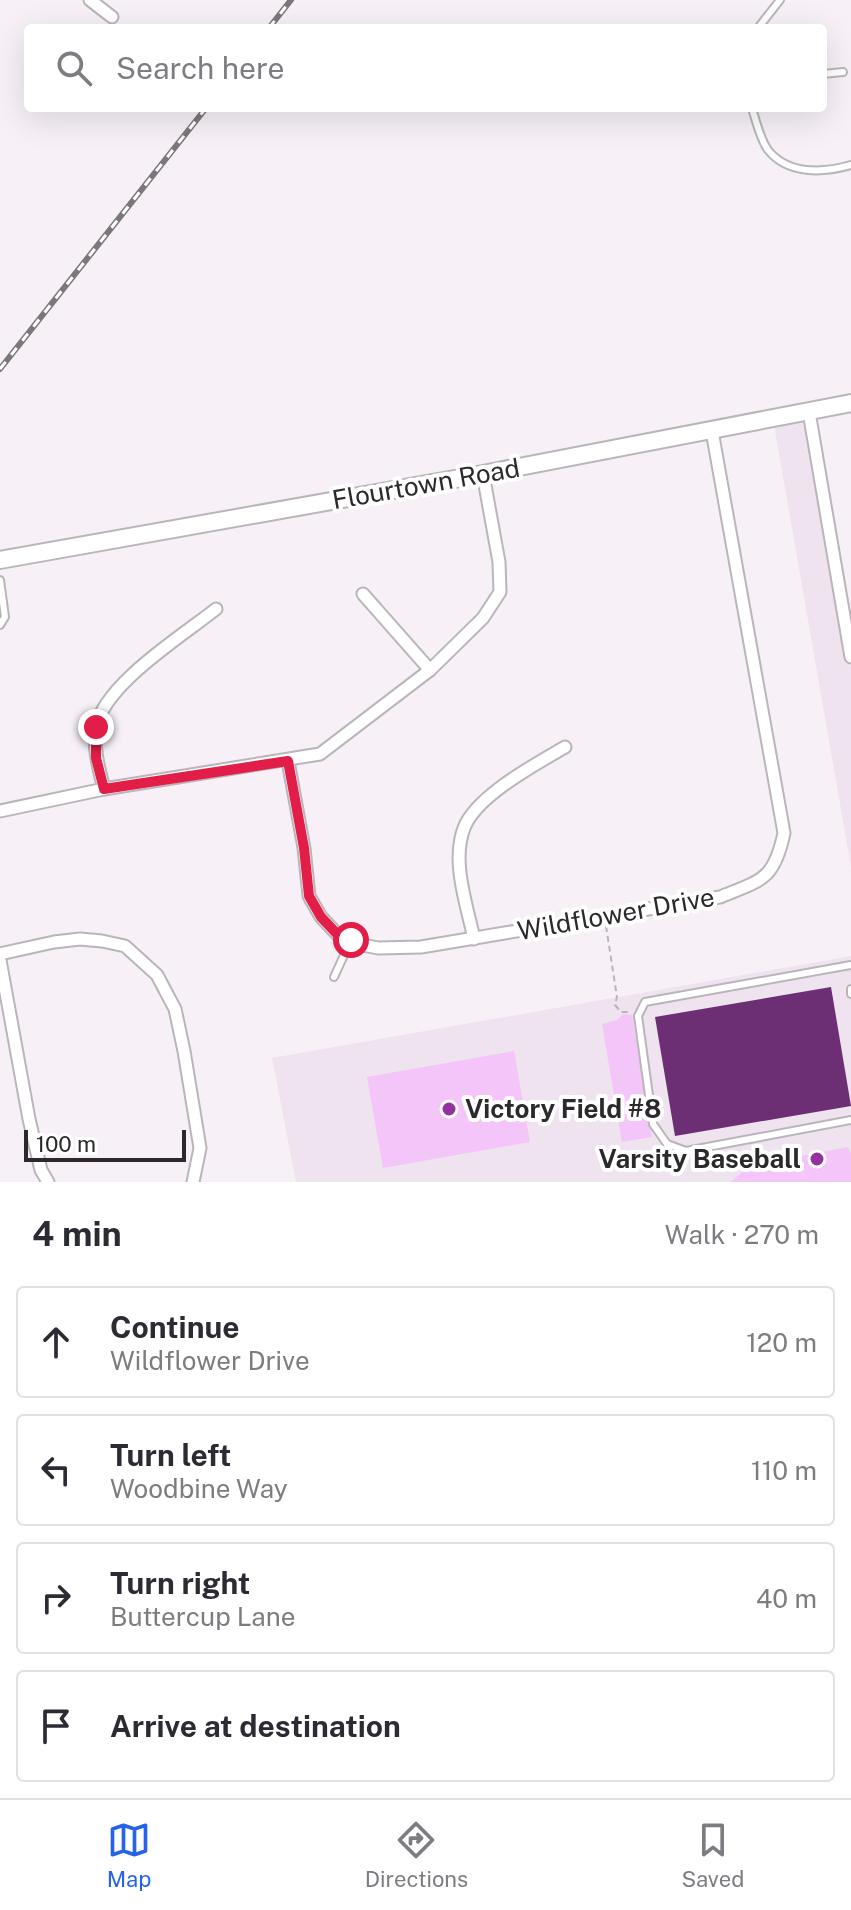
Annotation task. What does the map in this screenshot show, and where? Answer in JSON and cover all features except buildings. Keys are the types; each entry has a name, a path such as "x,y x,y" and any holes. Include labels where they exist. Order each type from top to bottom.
{"main road":[{"name":"Flourtown Road","path":"0,560 483,474 851,403"}],"street":[{"path":"90,0 112,17"},
{"path":"809,412 851,657"},
{"name":"Wildflower Drive","path":"288,761 304,848 309,896 321,917 338,935 378,948 421,947 720,897 758,881 772,870 784,833 712,431"},
{"path":"0,811 104,789 320,754 430,670 483,618 500,592 499,562 483,474"},
{"path":"363,594 430,670"},
{"path":"104,789 96,758 96,727 115,690 216,609"},
{"path":"474,939 461,880 460,848 464,826 505,783 565,747"},
{"path":"48,1182 41,1170 29,1119 0,957 54,942 80,939 125,946 157,975 175,1009 200,1148 193,1182"}],"lane":[{"path":"761,24 780,0"},
{"path":"827,74 843,72"},
{"path":"753,112 766,148 778,160 794,168 812,171 851,165"},
{"path":"0,580 5,617 0,625"},
{"path":"334,977 351,940"},
{"path":"851,965 645,1002 638,1016 653,1124 667,1144 686,1151 851,1120"}],"path":[{"path":"604,917 617,997 615,1005 621,1012 633,1012"}],"shaded area":[{"path":"809,412 851,629 851,867 773,419"},
{"path":"851,956 851,1182 296,1182 272,1058"},
{"path":"623,1014 632,1015 652,1137 622,1142 602,1024 617,1020"},
{"name":"Victory Field #8","path":"514,1051 530,1142 383,1168 367,1077"},
{"name":"Varsity Baseball","path":"848,1147 851,1153 851,1182 731,1182 749,1166"}],"railway":[{"path":"272,24 291,0"},
{"path":"0,369 203,112"}],"place":[{"name":"Victory Field #8","path":"449,1109"},
{"name":"Varsity Baseball","path":"817,1159"}],"route":[{"path":"96,727 96,758 104,789 288,761 304,848 309,896 321,917 338,935 351,940"}]}
